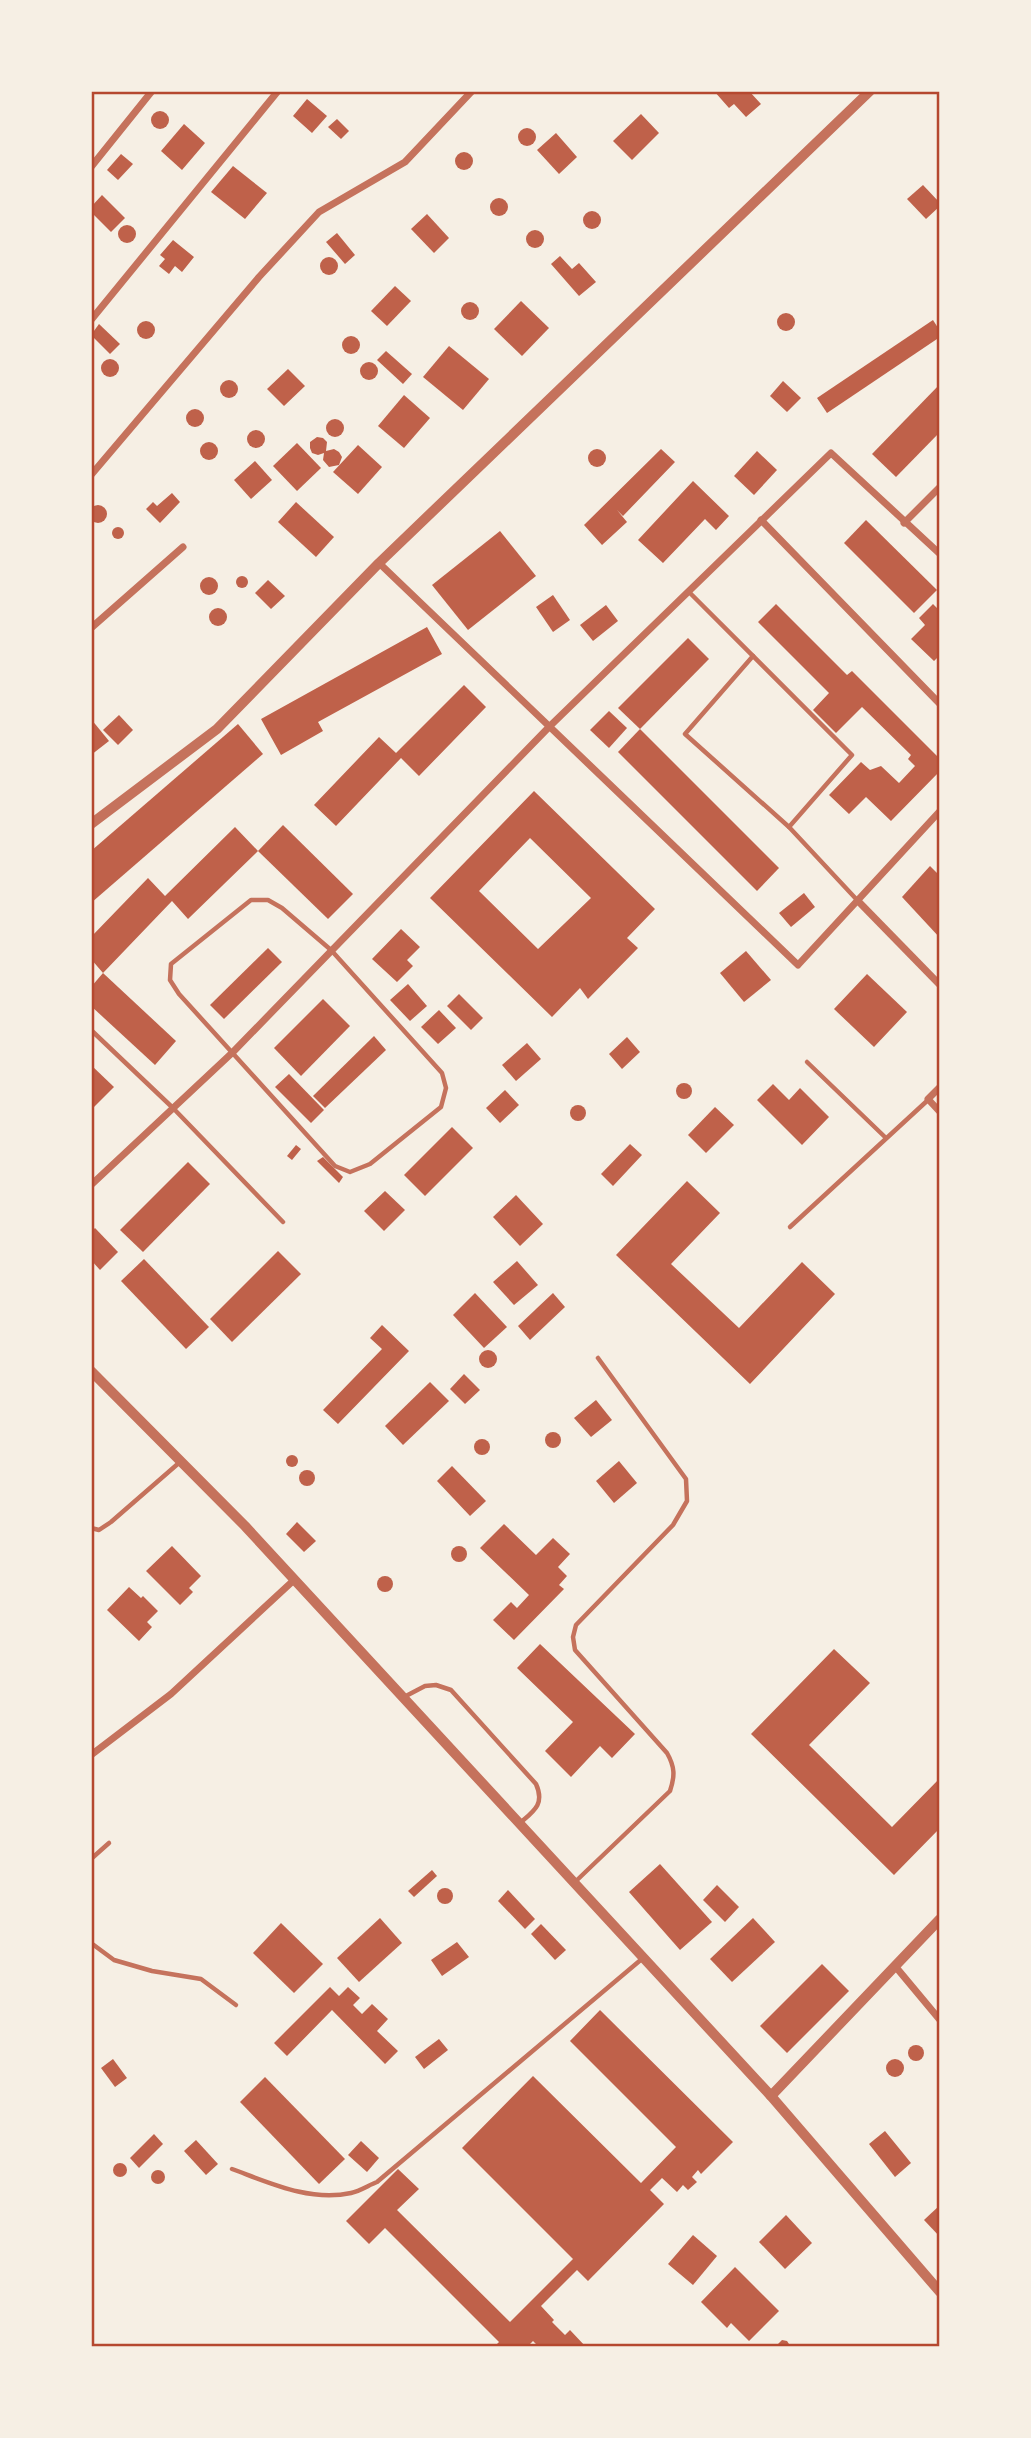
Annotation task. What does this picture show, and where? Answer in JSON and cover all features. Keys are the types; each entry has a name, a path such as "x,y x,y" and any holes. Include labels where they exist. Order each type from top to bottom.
{"street":[{"path":"91,167 152,91"},
{"path":"91,320 278,91"},
{"path":"91,475 259,278 319,212 405,162 472,91"},
{"path":"91,824 216,729 379,563 870,91"},
{"path":"91,1185 233,1052 550,726 831,453 940,554"},
{"path":"904,523 940,487"},
{"path":"761,520 940,704"},
{"path":"91,628 183,547"},
{"path":"379,563 798,965 940,811"},
{"path":"858,901 940,985"},
{"path":"940,1087 929,1099 940,1112"},
{"path":"91,1371 294,1580 771,2096 940,2292"},
{"path":"91,1755 172,1694 294,1580"},
{"path":"771,2096 940,1919"},
{"path":"895,1966 940,2020"}],"lane":[{"path":"688,591 852,755 789,827"},
{"path":"753,656 685,734 789,827 858,901"},
{"path":"251,900 268,900 282,908 331,950 442,1073 446,1088 441,1107 370,1164 350,1172 335,1166 233,1052 179,994 170,979 171,964 251,900"},
{"path":"91,1030 173,1108 283,1222"},
{"path":"807,1062 886,1138"},
{"path":"790,1227 929,1099"},
{"path":"574,1883 670,1791 675,1778 673,1764 667,1753 575,1650 573,1637 576,1625 673,1525 687,1500 687,1479 598,1358"},
{"path":"91,1528 99,1530 111,1522 181,1462"},
{"path":"403,1698 425,1686 436,1685 451,1690 475,1714 536,1784 540,1793 538,1807 519,1824"},
{"path":"91,1859 109,1843"},
{"path":"91,1942 114,1960 152,1971 201,1979 236,2005"},
{"path":"232,2169 291,2191 324,2195 353,2193 377,2182 643,1958"}],"building":[{"path":"714,91 749,91 761,104 746,117 734,104 729,108"},
{"path":"307,99 327,116 312,133 293,116"},
{"path":"160,111 168,116 169,120 164,128 160,129 152,124 151,120 156,112"},
{"path":"641,114 659,133 632,160 613,141"},
{"path":"337,119 349,131 341,139 328,127"},
{"path":"184,124 205,143 182,170 161,151"},
{"path":"527,128 535,133 536,137 531,145 527,146 519,141 518,137 523,129"},
{"path":"556,133 577,157 559,174 537,150"},
{"path":"464,152 470,155 473,161 470,167 464,170 458,167 455,161 458,155"},
{"path":"121,154 133,164 118,180 107,170"},
{"path":"233,166 267,193 245,219 211,192"},
{"path":"923,185 940,203 926,219 907,199"},
{"path":"102,195 125,218 111,232 91,212 91,207"},
{"path":"495,198 503,198 508,207 506,214 495,216 490,211 490,203"},
{"path":"592,211 600,216 601,220 596,228 592,229 584,224 583,220 588,212"},
{"path":"427,214 449,238 434,253 411,229"},
{"path":"123,225 131,225 136,234 134,241 123,243 118,238 118,230"},
{"path":"531,230 539,230 544,239 542,246 531,248 526,243 526,235"},
{"path":"337,233 355,255 345,264 326,242"},
{"path":"173,240 194,257 182,272 175,266 169,274 159,266 165,259 160,255"},
{"path":"560,256 572,269 579,263 596,282 579,296 551,264"},
{"path":"325,257 333,257 338,266 336,273 325,275 320,270 320,262"},
{"path":"395,286 411,301 387,326 371,311"},
{"path":"521,301 549,328 522,356 494,329"},
{"path":"466,302 474,302 479,311 477,318 466,320 461,315 461,307"},
{"path":"782,313 790,313 795,322 793,329 782,331 777,326 777,318"},
{"path":"933,320 940,331 940,337 827,413 817,398"},
{"path":"142,321 150,321 155,330 153,337 142,339 137,334 137,326"},
{"path":"99,324 120,344 110,354 91,335"},
{"path":"347,336 355,336 360,345 358,352 347,354 342,349 342,341"},
{"path":"449,346 489,379 463,410 423,377"},
{"path":"386,351 412,374 403,384 377,360"},
{"path":"110,359 116,362 119,368 116,374 110,377 104,374 101,368 104,362"},
{"path":"369,362 377,367 378,371 373,379 369,380 361,375 360,371 365,363"},
{"path":"288,369 305,386 284,406 267,389"},
{"path":"229,380 235,383 238,389 235,395 229,398 223,395 220,389 223,383"},
{"path":"783,381 801,398 787,412 770,396"},
{"path":"940,384 940,432 896,477 872,454"},
{"path":"404,395 430,418 404,448 378,426"},
{"path":"195,409 201,412 204,418 201,424 195,427 189,424 186,418 189,412"},
{"path":"335,419 343,424 344,428 339,436 335,437 327,432 326,428 331,420"},
{"path":"256,430 262,433 265,439 262,445 256,448 250,445 247,439 250,433"},
{"path":"317,437 327,442 326,451 334,449 339,452 342,457 339,465 329,467 323,460 324,453 312,453 310,442"},
{"path":"209,442 215,445 218,451 215,457 209,460 203,457 200,451 203,445"},
{"path":"297,443 321,468 297,491 273,466"},
{"path":"358,445 382,467 358,494 333,472"},
{"path":"593,449 601,449 606,458 604,465 593,467 588,462 588,454"},
{"path":"661,449 675,462 623,516 617,510 627,522 602,545 584,525"},
{"path":"757,451 777,470 754,495 734,476"},
{"path":"255,461 272,480 251,499 234,480"},
{"path":"693,481 729,516 716,530 705,519 663,563 638,540"},
{"path":"172,493 180,502 160,523 146,509 153,502 157,506"},
{"path":"296,502 334,537 316,557 278,522"},
{"path":"98,505 104,508 107,514 104,520 98,523 92,520 89,514 92,508"},
{"path":"866,520 937,590 914,613 844,543"},
{"path":"118,527 124,533 118,539 112,533"},
{"path":"500,531 536,576 468,630 432,585"},
{"path":"205,577 213,577 218,586 216,593 205,595 200,590 200,582"},
{"path":"237,577 247,577 247,587 237,587"},
{"path":"268,580 285,596 271,609 255,593"},
{"path":"553,595 570,620 553,632 536,607"},
{"path":"776,604 847,675 852,671 940,759 940,771 891,821 866,797 849,814 829,795 861,762 870,770 881,766 899,783 915,766 908,759 911,755 862,707 836,733 813,710 829,693 758,622"},
{"path":"933,604 940,611 940,655 934,661 911,639 925,625 919,618"},
{"path":"606,605 618,621 593,641 580,625"},
{"path":"214,608 222,608 227,617 225,624 214,626 209,621 209,613"},
{"path":"427,627 442,654 318,722 323,731 281,755 261,719"},
{"path":"688,638 709,659 640,729 618,708"},
{"path":"464,685 486,707 419,776 401,758 336,826 314,805 379,737 396,753"},
{"path":"609,711 627,728 609,748 590,730"},
{"path":"119,715 133,730 118,745 103,730"},
{"path":"91,719 109,741 91,755"},
{"path":"238,724 263,754 91,903 91,851"},
{"path":"640,729 779,868 757,891 618,752"},
{"path":"534,791 655,909 627,938 638,948 588,999 580,988 552,1017 430,898","holes":["530,838 591,898 538,949 479,891"]},
{"path":"283,825 353,894 328,919 258,851"},
{"path":"235,827 258,851 188,919 172,901 103,973 91,959 91,937 148,878 165,896"},
{"path":"930,866 940,876 940,938 902,897"},
{"path":"804,893 815,907 791,927 779,913"},
{"path":"401,929 420,947 407,960 413,966 397,982 372,959"},
{"path":"268,948 282,962 224,1019 210,1005"},
{"path":"746,951 771,980 744,1002 720,973"},
{"path":"103,973 176,1041 155,1065 91,1006 91,987"},
{"path":"867,974 907,1012 874,1047 834,1009"},
{"path":"408,984 427,1006 410,1021 390,1000"},
{"path":"459,994 483,1018 471,1030 447,1006"},
{"path":"323,999 350,1026 301,1076 274,1048"},
{"path":"439,1010 456,1028 438,1044 421,1027"},
{"path":"374,1036 386,1050 325,1108 313,1096"},
{"path":"627,1037 640,1052 622,1069 609,1054"},
{"path":"527,1043 541,1059 516,1081 502,1065"},
{"path":"91,1065 114,1087 91,1110"},
{"path":"289,1074 324,1110 311,1123 275,1087"},
{"path":"684,1083 692,1091 684,1099 676,1091"},
{"path":"773,1084 789,1100 800,1088 829,1117 802,1145 757,1100"},
{"path":"505,1090 519,1105 500,1123 486,1108"},
{"path":"578,1105 584,1107 584,1119 578,1121 572,1119 570,1113 572,1107"},
{"path":"715,1107 734,1125 706,1153 688,1135"},
{"path":"452,1127 473,1148 425,1196 404,1175"},
{"path":"630,1144 642,1155 613,1186 601,1174"},
{"path":"296,1145 301,1149 292,1160 287,1156"},
{"path":"323,1157 343,1177 339,1183 317,1161"},
{"path":"188,1162 210,1184 143,1252 120,1230"},
{"path":"687,1181 720,1213 671,1264 739,1328 802,1262 835,1294 750,1384 616,1255"},
{"path":"385,1191 405,1210 384,1231 364,1211"},
{"path":"516,1195 543,1224 520,1246 493,1217"},
{"path":"95,1228 118,1252 100,1270 91,1260 91,1232"},
{"path":"278,1251 301,1274 232,1342 210,1319"},
{"path":"144,1259 209,1327 186,1349 121,1281"},
{"path":"517,1261 538,1285 514,1305 493,1282"},
{"path":"475,1293 507,1327 484,1348 453,1315"},
{"path":"553,1293 565,1307 530,1340 518,1326"},
{"path":"382,1325 409,1351 338,1424 323,1410 382,1349 370,1338"},
{"path":"488,1350 494,1353 497,1359 494,1365 488,1368 482,1365 479,1359 482,1353"},
{"path":"464,1374 480,1390 465,1404 450,1389"},
{"path":"430,1382 449,1401 403,1445 385,1426"},
{"path":"596,1400 612,1420 591,1437 574,1418"},
{"path":"553,1432 561,1440 553,1448 545,1440"},
{"path":"479,1439 485,1439 490,1447 488,1453 479,1455 474,1450 474,1444"},
{"path":"292,1455 298,1461 292,1467 286,1461"},
{"path":"619,1461 637,1483 614,1503 596,1481"},
{"path":"452,1466 486,1501 470,1516 437,1481"},
{"path":"304,1470 310,1470 315,1478 313,1484 304,1486 299,1481 299,1475"},
{"path":"297,1522 316,1541 304,1552 286,1534"},
{"path":"504,1524 536,1555 553,1538 570,1554 558,1567 567,1576 559,1585 564,1589 514,1640 493,1620 511,1602 517,1608 529,1595 480,1548"},
{"path":"172,1546 201,1576 189,1588 193,1592 180,1605 146,1571"},
{"path":"459,1546 467,1554 459,1562 451,1554"},
{"path":"382,1576 388,1576 393,1584 391,1590 382,1592 377,1587 377,1581"},
{"path":"129,1587 158,1611 147,1622 152,1627 139,1641 107,1610"},
{"path":"540,1644 635,1734 612,1758 600,1746 571,1777 545,1751 573,1722 517,1668"},
{"path":"834,1649 870,1683 809,1745 892,1827 940,1778 940,1828 894,1875 751,1734"},
{"path":"660,1864 712,1922 680,1950 629,1892"},
{"path":"432,1870 437,1876 414,1897 408,1891"},
{"path":"717,1885 739,1907 725,1922 703,1900"},
{"path":"445,1888 451,1890 451,1902 445,1904 439,1902 437,1896 439,1890"},
{"path":"508,1890 535,1919 525,1929 498,1901"},
{"path":"380,1918 402,1943 359,1982 337,1958"},
{"path":"753,1918 775,1942 732,1982 710,1959"},
{"path":"281,1923 323,1964 294,1993 253,1953"},
{"path":"541,1924 566,1950 555,1960 531,1934"},
{"path":"457,1942 469,1957 442,1976 431,1960"},
{"path":"822,1964 849,1991 787,2053 760,2026"},
{"path":"330,1987 339,1996 348,1987 360,1998 353,2005 362,2014 372,2004 388,2019 377,2031 398,2051 385,2064 332,2010 287,2056 274,2043"},
{"path":"600,2010 733,2142 701,2174 698,2170 692,2177 697,2182 688,2190 683,2185 677,2192 662,2178 650,2190 664,2204 588,2281 577,2270 541,2306 565,2335 570,2330 586,2347 539,2347 533,2341 527,2347 500,2347 497,2344 499,2342 385,2228 369,2244 346,2221 398,2169 419,2189 397,2210 510,2322 573,2259 462,2148 533,2076 641,2183 676,2147 570,2041"},
{"path":"439,2039 448,2050 424,2069 415,2057"},
{"path":"916,2045 922,2047 922,2059 916,2061 910,2059 908,2053 910,2047"},
{"path":"113,2059 127,2078 115,2087 101,2068"},
{"path":"891,2059 899,2059 904,2068 902,2075 891,2077 886,2072 886,2064"},
{"path":"265,2077 345,2159 319,2184 240,2102"},
{"path":"885,2131 911,2163 895,2177 869,2144"},
{"path":"154,2134 163,2144 139,2168 130,2158"},
{"path":"196,2140 218,2164 206,2175 184,2151"},
{"path":"361,2141 379,2158 367,2172 348,2155"},
{"path":"117,2163 123,2163 127,2170 123,2177 117,2177 113,2173 113,2167"},
{"path":"158,2170 163,2172 163,2182 158,2184 153,2182 151,2177 153,2172"},
{"path":"940,2205 940,2237 924,2220"},
{"path":"786,2215 812,2243 785,2269 759,2242"},
{"path":"693,2235 717,2256 693,2285 668,2264"},
{"path":"735,2267 779,2311 749,2341 731,2323 727,2328 701,2302"},
{"path":"782,2340 787,2341 791,2347 775,2347"}]}
